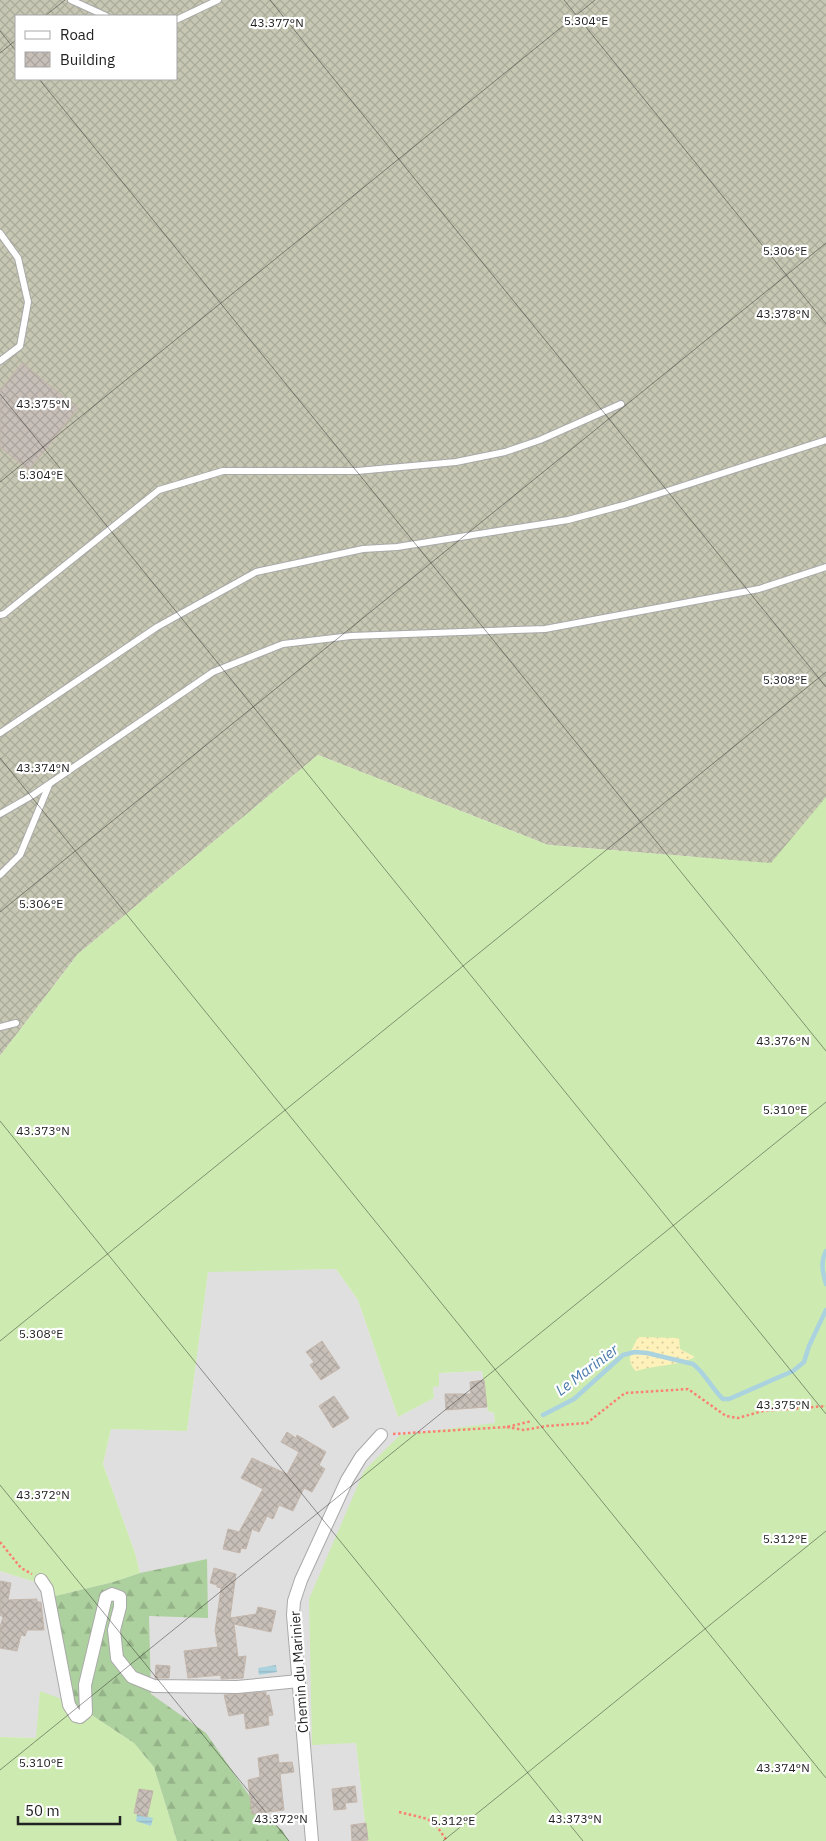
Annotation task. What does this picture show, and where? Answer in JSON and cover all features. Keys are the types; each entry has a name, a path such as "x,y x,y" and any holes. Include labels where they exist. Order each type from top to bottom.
{"street":[{"name":"Chemin du Marinier","path":"312,1841 293,1615 294,1601 301,1580 347,1480 361,1457 381,1435"},
{"path":"41,1580 47,1588 69,1705 76,1716 80,1717 86,1712 85,1685 106,1597 112,1594 120,1597 120,1607 114,1630 117,1658 132,1677 154,1686 237,1687 299,1681"}],"lane":[{"path":"71,0 104,15"},
{"path":"178,19 218,0"},
{"path":"0,233 18,258 28,302 20,346 0,361"},
{"path":"0,615 4,614 159,490 223,471 357,471 456,462 505,452 540,440 621,404"},
{"path":"0,733 157,627 256,572 363,549 397,547 568,520 624,505 826,440"},
{"path":"0,814 50,784 213,672 283,644 351,636 545,629 759,589 826,567"},
{"path":"0,874 20,854 50,784"},
{"path":"0,1027 16,1023"}],"path":[{"path":"508,1426 524,1430 587,1423 625,1393 688,1389 726,1416 738,1418 763,1411 826,1406"},
{"path":"381,1435 508,1426 532,1421"},
{"path":"0,1542 21,1568 41,1580"},
{"path":"399,1812 434,1822 447,1841"}],"shaded area":[{"path":"0,0 826,0 826,847 770,886 695,857 548,845 318,755 78,954 0,1056"},
{"path":"336,1269 358,1300 398,1417 434,1398 433,1387 439,1373 482,1371 488,1411 494,1413 495,1423 312,1744 356,1742 367,1841 93,1841 143,1741 140,1573 135,1553 103,1464 111,1429 187,1431 208,1271"},
{"path":"0,1571 35,1582 51,1597 75,1704 36,1738 0,1737"}],"green space":[{"path":"318,755 548,845 771,863 826,797 826,1841 367,1841 356,1743 312,1745 309,1599 364,1471 400,1435 495,1423 494,1413 488,1411 482,1371 439,1373 439,1386 433,1387 434,1398 398,1417 358,1300 336,1269 208,1272 187,1431 111,1429 103,1464 135,1553 140,1573 113,1582 51,1597 35,1582 0,1571 0,1056 78,954"},
{"path":"207,1559 208,1618 149,1616 151,1694 206,1733 262,1814 282,1830 289,1841 177,1841 154,1767 134,1743 75,1704 51,1597 113,1582 140,1573"},
{"path":"40,1691 75,1704 134,1743 154,1767 177,1841 0,1841 0,1737 36,1738"}],"sand":[{"path":"638,1337 679,1338 680,1349 695,1357 681,1362 636,1371 632,1367 630,1358"}],"water":[{"path":"276,1665 277,1672 259,1675 258,1668"},
{"path":"137,1814 153,1818 151,1826 136,1821"}],"building":[{"path":"22,363 78,408 29,470 0,447 0,391"},
{"path":"322,1341 340,1368 321,1380 310,1365 314,1362 306,1352"},
{"path":"484,1380 487,1407 446,1410 445,1394 471,1394 470,1382"},
{"path":"334,1396 349,1418 333,1428 319,1406"},
{"path":"287,1432 296,1438 297,1435 326,1452 319,1465 325,1469 312,1492 304,1488 293,1511 279,1505 273,1519 267,1516 259,1532 252,1529 246,1549 241,1548 240,1553 223,1549 228,1529 239,1532 263,1489 241,1478 252,1458 287,1474 299,1452 281,1442"},
{"path":"214,1568 236,1574 230,1618 256,1614 258,1607 276,1611 271,1632 234,1624 238,1657 246,1656 243,1678 221,1679 221,1675 188,1678 184,1651 218,1647 215,1631 221,1588 210,1583"},
{"path":"0,1581 11,1583 8,1600 37,1599 37,1602 41,1602 44,1630 27,1630 25,1636 21,1635 17,1651 0,1648 0,1627 3,1617 0,1615"},
{"path":"156,1665 170,1666 169,1678 155,1678"},
{"path":"266,1692 266,1696 269,1695 273,1715 268,1716 269,1725 246,1729 244,1713 229,1716 224,1695"},
{"path":"278,1754 279,1763 292,1762 294,1772 280,1774 284,1810 252,1814 248,1780 260,1777 258,1758"},
{"path":"355,1786 357,1802 345,1803 346,1809 334,1810 332,1789"},
{"path":"139,1789 153,1791 147,1817 134,1813"},
{"path":"366,1823 368,1840 352,1841 351,1825"}],"waterway":[{"name":"Le Marinier","path":"826,1251 823,1264 826,1284"},
{"name":"Le Marinier","path":"543,1415 574,1399 623,1355 635,1352 693,1364 723,1399 729,1399 793,1371 804,1362 809,1346 826,1310"}]}
